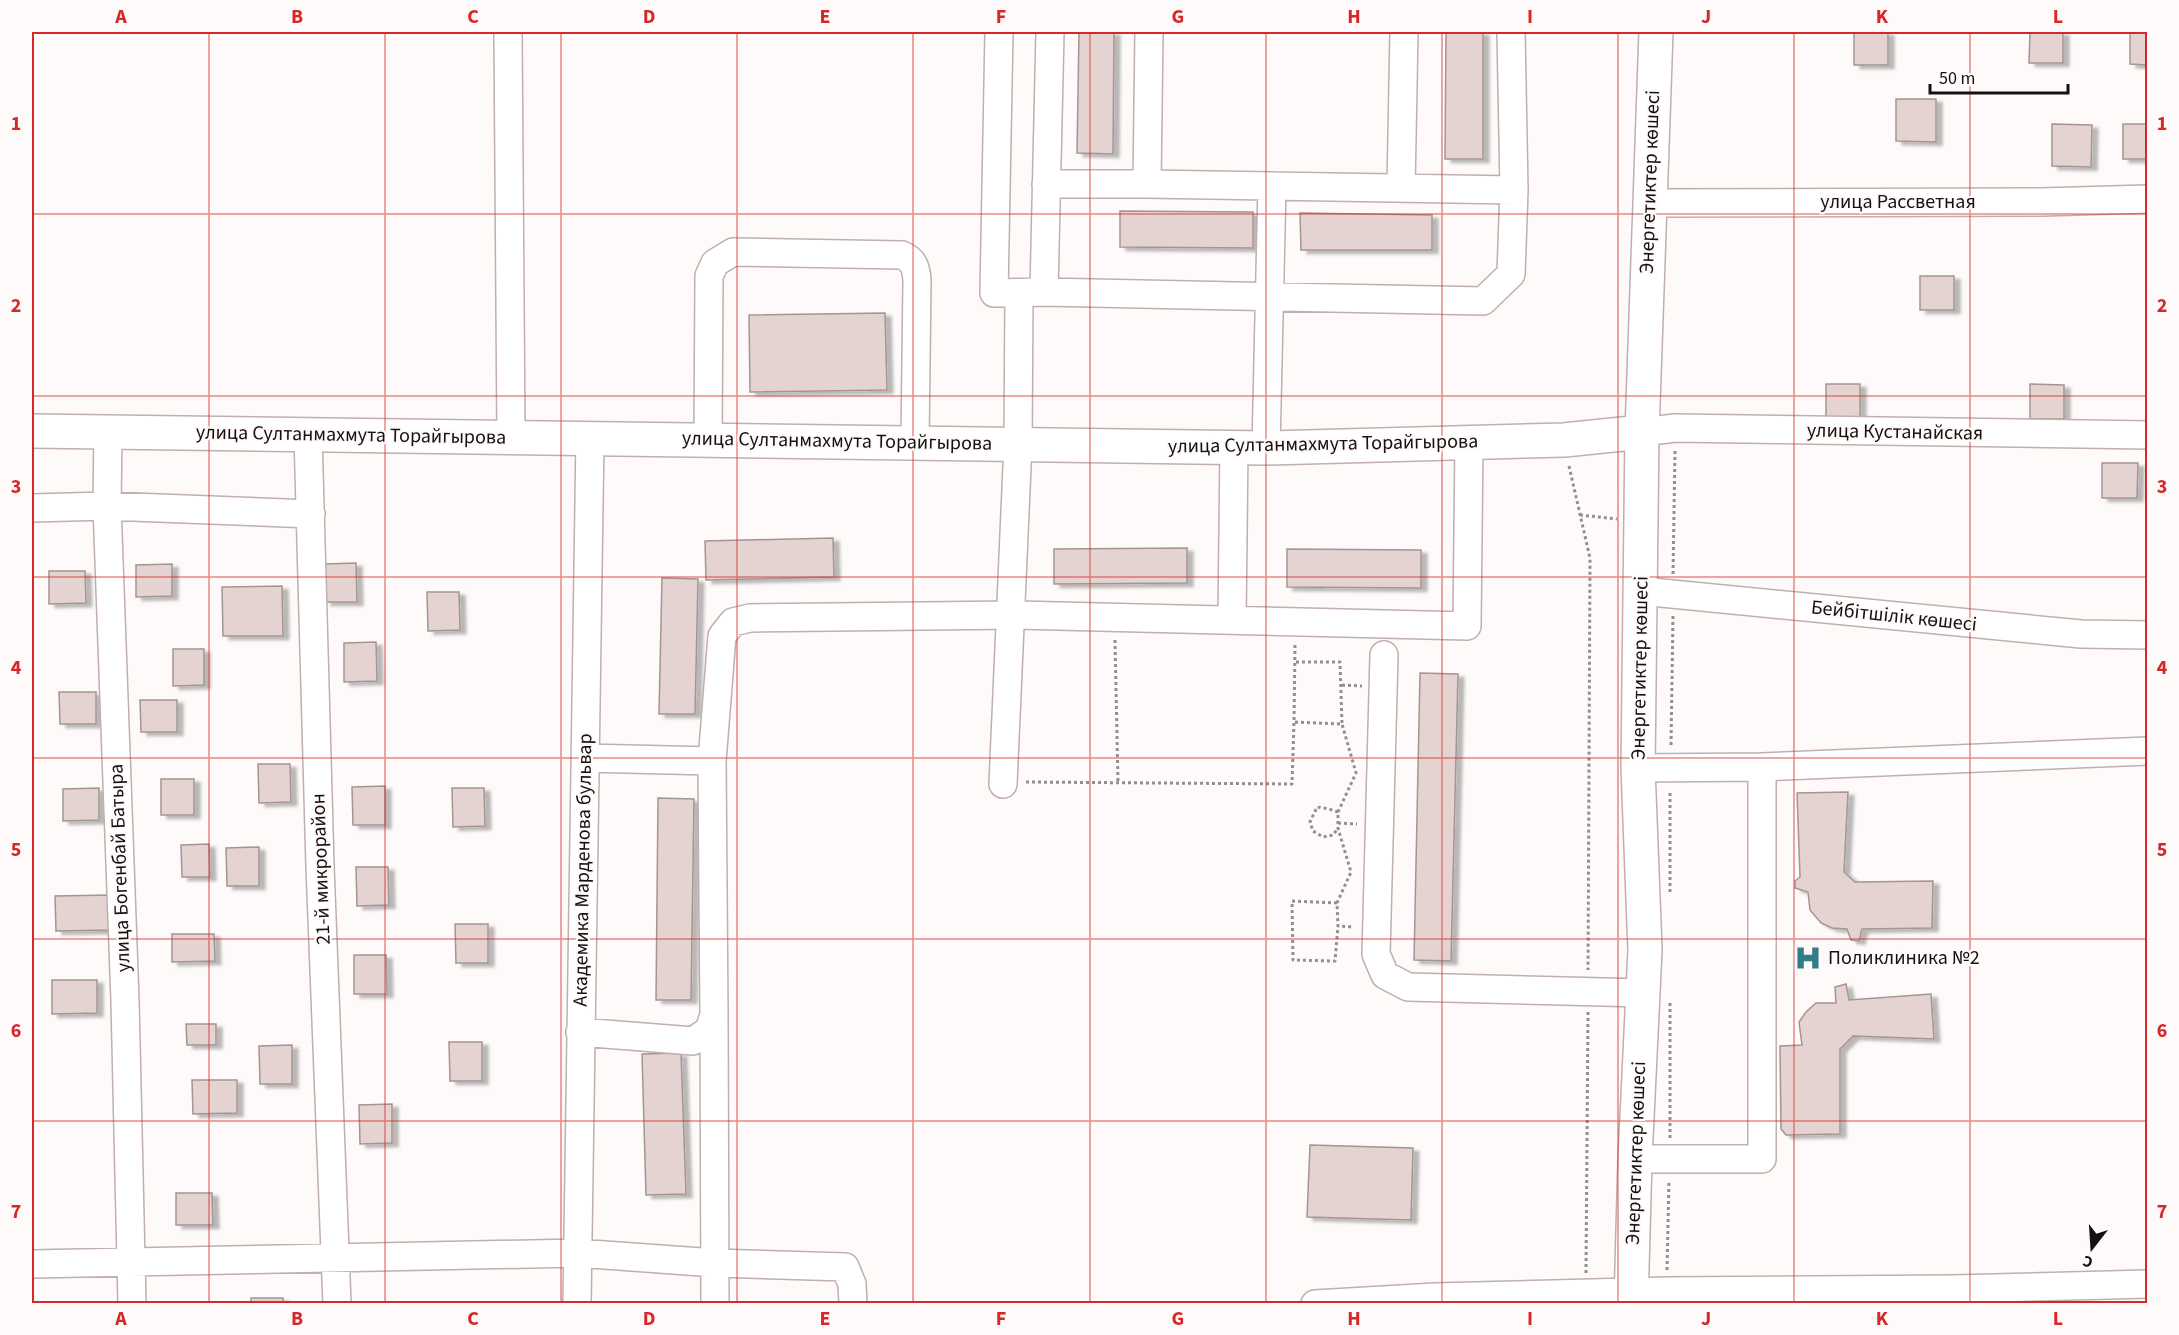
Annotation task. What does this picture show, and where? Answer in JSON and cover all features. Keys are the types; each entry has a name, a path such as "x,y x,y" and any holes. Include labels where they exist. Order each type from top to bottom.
{"main road":[{"name":"Энергетиктер көшесі","path":"1631,1298 1635,1159 1656,994 1645,950 1638,768 1642,432 1656,32"},
{"name":"улица Султанмахмута Торайгырова","path":"32,431 1266,448 1564,440 1642,432"}],"street":[{"path":"508,32 511,437"},
{"path":"999,32 994,293 1483,301 1511,274 1514,190 1511,32"},
{"path":"1009,783 1010,615 1018,444 1031,292 1046,184 1050,32"},
{"path":"1147,184 1149,32"},
{"path":"1401,188 1404,32"},
{"path":"1046,184 1514,190"},
{"path":"1266,448 1272,186"},
{"name":"улица Рассветная","path":"1649,203 2029,202 2148,199"},
{"path":"708,439 709,276 715,263 733,252 902,255 910,259 915,267 917,280 915,442"},
{"name":"улица Кустанайская","path":"1642,432 1675,428 2148,435"},
{"name":"улица Богенбай Батыра","path":"108,432 106,506 125,1001 132,1304"},
{"name":"21-й микрорайон","path":"308,435 320,866 337,1304"},
{"name":"Академика Марденова бульвар","path":"577,1304 590,437"},
{"path":"715,1304 712,761 722,636 733,622 750,618 1010,615 1114,629 1232,620 1467,626 1469,441"},
{"path":"1232,620 1234,447"},
{"path":"32,508 106,506 311,514"},
{"name":"Бейбітшілік көшесі","path":"1641,591 2081,634 2148,635"},
{"path":"1384,655 1376,954 1385,975 1408,987 1588,990 1656,994"},
{"path":"1638,768 1762,767 2148,752"},
{"path":"585,758 712,761"},
{"path":"1635,1159 1762,1159 1762,767"},
{"path":"580,1032 693,1041 709,1030 714,1015"},
{"path":"32,1264 577,1253 715,1263 845,1268 852,1284 853,1304"},
{"path":"1315,1304 1585,1293 1631,1298 1667,1291 1954,1296 2148,1284"}],"path":[{"path":"1670,893 1675,428"},
{"path":"1564,440 1590,558 1585,1293"},
{"path":"1114,629 1126,641"},
{"path":"1114,629 1118,783"},
{"path":"1009,783 1292,784 1296,645 1284,645"},
{"path":"1295,662 1340,662 1342,724 1356,773 1338,812 1338,828 1351,873 1337,903 1335,961 1293,960 1292,901 1337,903"},
{"path":"1294,722 1342,724"},
{"path":"1338,812 1329,808 1317,807 1310,822 1313,831 1323,837 1333,835 1338,828"},
{"path":"1338,926 1376,929"},
{"path":"1656,994 1670,1159 1667,1291"}],"building":[{"path":"1079,32 1114,32 1113,154 1077,153"},
{"path":"1446,32 1483,32 1483,159 1445,159"},
{"path":"1854,32 1888,32 1888,65 1854,65"},
{"path":"2030,32 2063,32 2063,63 2029,63"},
{"path":"2130,32 2148,32 2148,65 2130,64"},
{"path":"1896,99 1936,99 1936,142 1896,141"},
{"path":"2052,124 2092,125 2091,167 2052,166"},
{"path":"2123,124 2148,124 2148,159 2123,159"},
{"path":"1120,211 1253,212 1253,248 1120,247"},
{"path":"1300,213 1432,215 1432,250 1301,250"},
{"path":"1920,276 1954,276 1954,310 1920,310"},
{"path":"885,313 887,390 750,392 749,315"},
{"path":"1826,384 1860,384 1860,419 1826,418"},
{"path":"2030,384 2064,385 2064,419 2030,419"},
{"path":"2102,463 2138,463 2137,498 2102,498"},
{"path":"833,538 834,577 706,580 705,541"},
{"path":"1187,548 1187,583 1054,584 1054,549"},
{"path":"1287,549 1421,550 1421,588 1287,587"},
{"path":"356,563 357,602 325,602 324,564"},
{"path":"172,564 172,596 136,597 136,565"},
{"path":"49,571 85,571 86,603 49,604"},
{"path":"662,578 698,579 695,714 659,714"},
{"path":"282,586 283,636 223,636 222,587"},
{"path":"427,592 459,592 460,630 428,631"},
{"path":"376,642 377,681 344,682 344,643"},
{"path":"173,649 204,649 204,685 173,686"},
{"path":"1420,673 1458,674 1451,961 1414,960"},
{"path":"59,692 96,692 96,724 60,724"},
{"path":"140,700 177,700 177,732 141,732"},
{"path":"258,764 290,764 291,802 259,803"},
{"path":"161,779 194,779 194,815 161,815"},
{"path":"385,786 385,825 353,825 352,787"},
{"path":"99,788 99,820 63,821 63,789"},
{"path":"452,788 484,788 485,826 453,827"},
{"path":"1848,792 1844,872 1855,882 1933,881 1932,928 1862,929 1859,941 1851,940 1847,929 1832,928 1821,923 1810,910 1808,892 1795,888 1795,881 1800,877 1797,793"},
{"path":"658,798 694,799 691,1000 656,1000"},
{"path":"209,844 210,877 182,877 181,845"},
{"path":"259,847 259,886 227,886 226,848"},
{"path":"356,867 388,867 389,905 357,906"},
{"path":"111,895 111,930 56,931 55,896"},
{"path":"455,924 488,924 488,963 456,963"},
{"path":"172,934 214,934 215,961 172,962"},
{"path":"354,955 386,955 387,994 354,994"},
{"path":"52,980 97,980 97,1013 52,1014"},
{"path":"1846,984 1849,1000 1931,994 1934,1039 1853,1036 1840,1049 1840,1134 1786,1135 1781,1129 1780,1046 1802,1045 1799,1022 1806,1012 1816,1003 1836,1003 1835,987"},
{"path":"186,1024 216,1024 216,1045 187,1045"},
{"path":"449,1042 482,1042 482,1081 450,1081"},
{"path":"292,1045 292,1084 260,1084 259,1046"},
{"path":"681,1053 686,1194 646,1195 642,1054"},
{"path":"192,1080 237,1080 237,1113 193,1114"},
{"path":"392,1104 392,1143 360,1144 359,1105"},
{"path":"1310,1145 1413,1148 1411,1220 1307,1217"},
{"path":"176,1193 212,1193 213,1225 176,1225"},
{"path":"251,1298 283,1298 283,1304 251,1304"}],"place":[{"name":"Поликлиника №2","path":"1808,958"}]}
